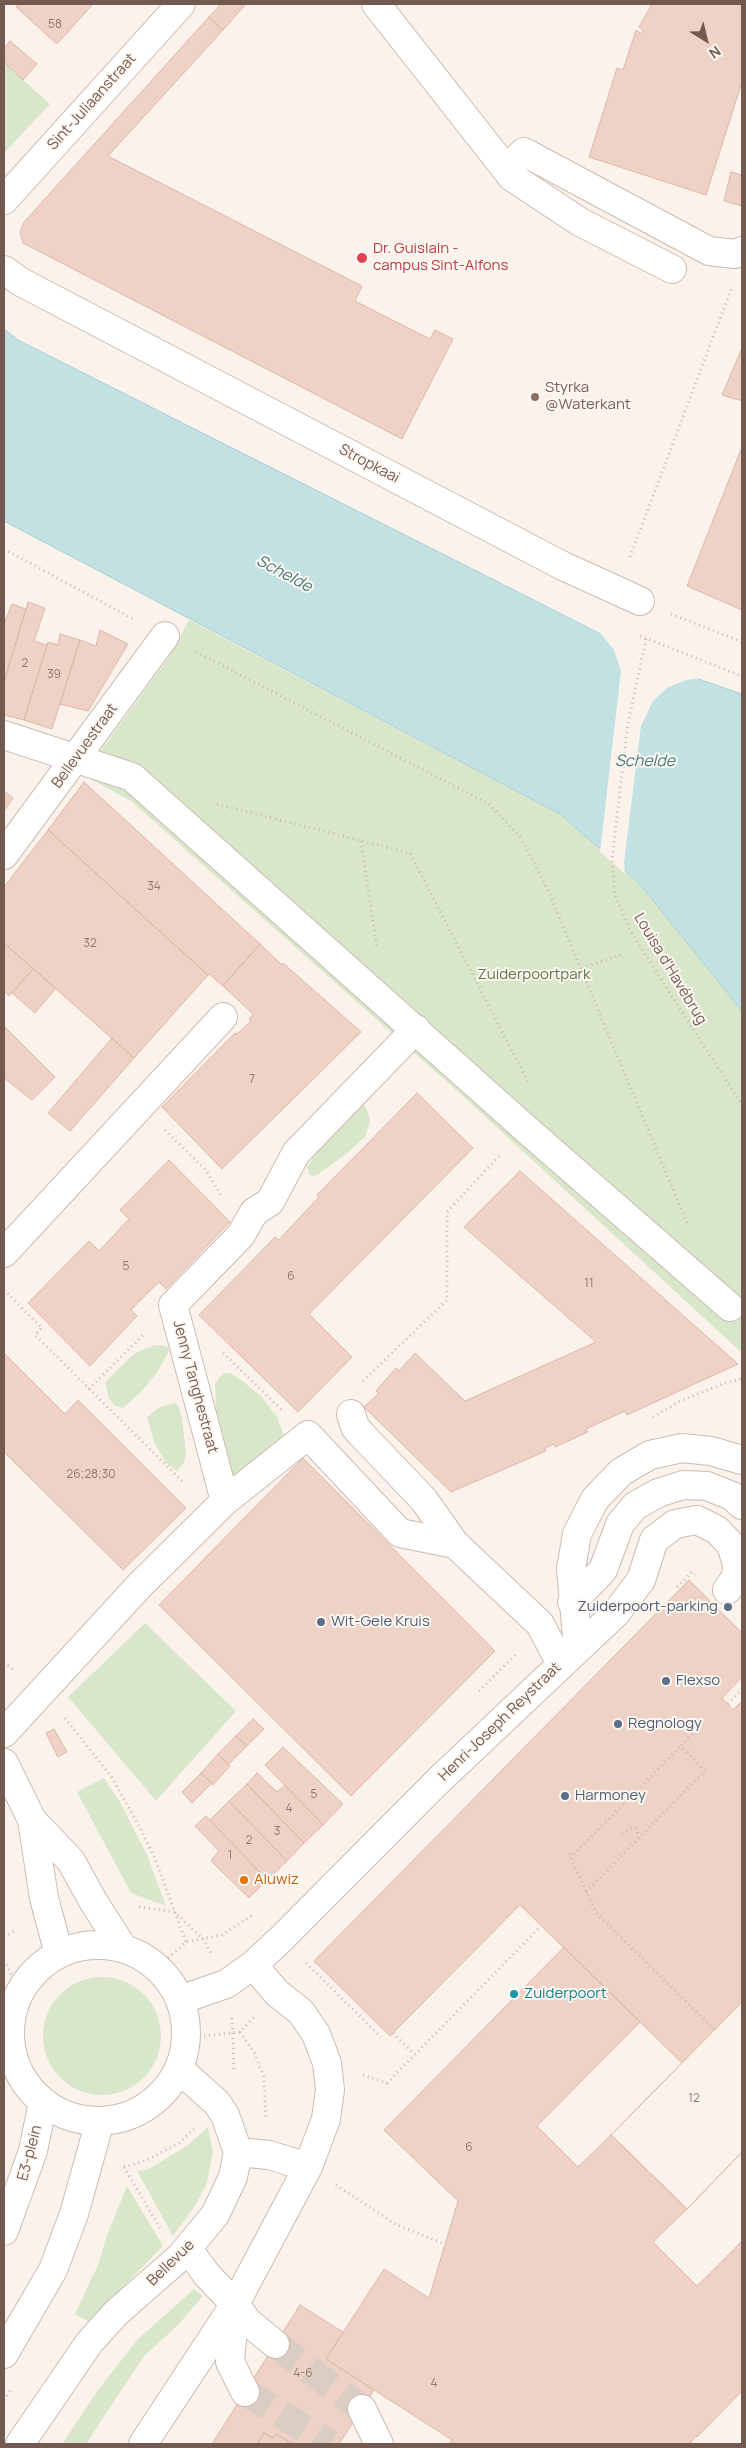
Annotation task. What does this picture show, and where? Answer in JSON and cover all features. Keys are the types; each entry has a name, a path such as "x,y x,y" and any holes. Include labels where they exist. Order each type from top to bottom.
{"street":[{"name":"Sint-Juliaanstraat","path":"4,200 181,4"},
{"path":"376,4 512,176 580,222 672,269"},
{"path":"506,169 524,152 709,251 740,257"},
{"name":"Stropkaai","path":"4,270 21,282 554,561 628,596"},
{"name":"Bellevuestraat","path":"4,855 165,636"},
{"path":"4,735 132,777 526,1129 730,1307"},
{"path":"4,1253 142,1106 223,1016"},
{"path":"254,1212 270,1202 296,1152 416,1029"},
{"name":"Jenny Tanghestraat","path":"219,1507 174,1305 241,1236 254,1212"},
{"path":"351,1414 355,1427 362,1436 424,1500 454,1544 540,1624 570,1656"},
{"path":"4,1733 40,1693 92,1620 219,1507 308,1435 400,1533 454,1544"},
{"path":"570,1656 571,1569 577,1534 595,1500 621,1472 650,1455 682,1448 711,1451 742,1460"},
{"path":"572,1602 603,1570 620,1524 635,1506 658,1493 683,1485 707,1486 732,1496 742,1505"},
{"name":"Henri-Joseph Reystraat","path":"180,2000 226,1984 253,1965 437,1782 616,1613 641,1580 654,1540 675,1524 697,1520 718,1530 731,1545 737,1564 736,1577 728,1590"},
{"path":"4,1762 32,1820 44,1898 59,1954"},
{"path":"32,1820 71,1862 123,1948"},
{"path":"102,1945 123,1948 142,1956 157,1968 170,1982 180,2000 185,2018 186,2038 179,2069 166,2090 147,2106 125,2117 100,2121 79,2119 60,2113 43,2102 25,2084 14,2061 7,2026 20,1991 37,1970 59,1954 80,1947 102,1945"},
{"path":"143,2444 235,2304 308,2167 326,2119 330,2090 327,2063 316,2034 301,2012 277,1993 253,1965"},
{"path":"179,2069 217,2103 225,2115 238,2152 269,2155 308,2167"},
{"name":"E3-plein","path":"4,2231 34,2151 43,2102"},
{"path":"4,2354 53,2270 74,2214 100,2121"},
{"name":"Bellevue","path":"20,2444 89,2343 116,2313 184,2253 215,2215 233,2177 238,2152"},
{"path":"184,2253 235,2304 247,2321 276,2344"},
{"path":"235,2304 230,2362 245,2392"},
{"path":"362,2409 379,2444"}],"path":[{"path":"740,257 628,596 742,642"},
{"path":"4,548 165,636 489,804 520,837 548,890 689,1226"},
{"name":"Louisa d'Havébrug","path":"742,676 646,639 628,723 612,860 615,895 632,934 742,1105"},
{"path":"216,803 410,853 533,1091"},
{"path":"360,841 386,1002"},
{"path":"582,968 623,954"},
{"path":"142,1106 206,1170 219,1194 234,1207 254,1212"},
{"path":"357,1388 447,1300 447,1212 526,1129"},
{"path":"4,1290 42,1328 35,1335 88,1389 219,1507"},
{"path":"88,1389 174,1305"},
{"path":"216,1346 308,1435"},
{"path":"4,1662 64,1716 111,1776 154,1856 186,1942"},
{"path":"728,1704 742,1689"},
{"path":"701,1725 569,1856 597,1914 715,2030"},
{"path":"586,1892 705,1771 681,1746"},
{"path":"622,1834 632,1828 637,1829 639,1835 637,1840"},
{"path":"157,1968 186,1942 222,1936 256,1912"},
{"path":"327,2063 387,2083 542,1926"},
{"path":"4,1960 20,1991"},
{"path":"306,1963 381,2037"},
{"path":"186,2038 240,2032"},
{"path":"393,2033 415,2055"},
{"path":"88,2162 124,2167 184,2253"},
{"path":"308,2167 396,2225 445,2244"}],"green space":[{"path":"4,63 50,104 4,153"},
{"name":"Zuiderpoortpark","path":"189,620 560,814 638,882 742,1011 742,1353 465,1098 131,801 83,775 169,657"},
{"path":"364,1104 370,1122 365,1137 345,1155 317,1175 312,1176 309,1174 307,1167 331,1131"},
{"path":"155,1345 166,1346 169,1349 156,1374 141,1392 123,1408 115,1406 109,1398 105,1382 135,1353"},
{"path":"224,1373 230,1373 240,1379 262,1397 277,1417 284,1435 241,1473 233,1475 229,1471 217,1436 215,1385 218,1378"},
{"path":"174,1403 178,1405 182,1418 186,1453 184,1463 177,1471 166,1463 154,1442 147,1417 160,1407"},
{"path":"145,1623 236,1711 156,1801 68,1697"},
{"path":"104,1778 120,1802 147,1855 166,1906 131,1893 77,1792"},
{"path":"102,1977 125,1981 144,1994 157,2013 161,2036 157,2059 144,2078 125,2091 102,2095 79,2091 60,2078 47,2059 43,2036 47,2013 60,1994 79,1981"},
{"path":"208,2127 213,2152 207,2183 195,2206 173,2236 137,2171 149,2169 164,2160 188,2145"},
{"path":"127,2186 163,2246 89,2322 75,2314 98,2265 106,2238"},
{"path":"194,2289 203,2296 177,2326 144,2356 86,2444 62,2444 98,2390 138,2339"}],"water":[{"name":"Schelde","path":"4,329 18,340 673,670 742,694 742,1011 638,882 560,814 4,521"}],"pier":[{"path":"55,355 674,668 702,678 686,680 667,688 653,701 641,726 624,863 625,874 600,852 621,671 614,650 600,633"}],"building":[{"path":"19,4 93,4 57,44 16,7"},
{"path":"221,4 246,4 223,30 209,17"},
{"path":"652,4 742,4 742,82 706,195 589,157 617,68 623,70 636,30 642,34 643,30 639,27"},
{"path":"209,17 223,30 108,156 362,286 355,301 430,339 435,330 453,339 402,439 23,243 20,232 24,222"},
{"path":"10,41 37,64 23,80 4,62 4,48"},
{"path":"731,172 742,175 742,206 724,201"},
{"path":"742,348 742,401 722,395"},
{"path":"742,447 742,610 687,586"},
{"path":"28,602 45,608 34,641 47,645 24,720 4,715 4,682"},
{"path":"12,604 26,609 4,682 4,624"},
{"path":"100,630 128,644 88,711 60,704 80,640 96,646"},
{"path":"60,634 80,640 52,729 24,720 48,642 58,645"},
{"path":"84,782 260,944 223,986 208,975 48,830"},
{"path":"4,791 13,798 4,811"},
{"path":"48,830 208,975 134,1058 4,943 4,887"},
{"path":"4,943 33,969 9,996 4,991"},
{"path":"260,944 361,1032 222,1169 162,1107 235,1033 237,1034 251,1021 249,1019 253,1014 223,986"},
{"path":"33,969 56,988 35,1013 12,993"},
{"path":"4,1026 55,1077 32,1100 4,1078"},
{"path":"112,1038 134,1058 70,1131 48,1113"},
{"path":"417,1093 473,1148 309,1314 352,1357 298,1412 199,1315 275,1237 279,1240 319,1197 317,1195"},
{"path":"169,1160 230,1222 166,1289 159,1282 131,1310 137,1316 90,1366 28,1303 89,1241 99,1251 129,1219 120,1210"},
{"path":"520,1171 738,1364 627,1415 625,1411 586,1429 588,1432 555,1447 554,1444 545,1448 546,1451 451,1492 364,1407 379,1393 376,1391 396,1368 399,1371 415,1353 465,1401 596,1342 464,1227"},
{"path":"4,1353 65,1414 78,1400 186,1508 123,1570 4,1452"},
{"name":"Wit-Gele Kruis","path":"303,1458 495,1651 351,1796 159,1605"},
{"name":"Zuiderpoort","path":"689,1580 742,1633 742,1677 722,1698 733,1710 742,1701 742,2152 687,2209 611,2135 682,2063 520,1905 390,2036 314,1961"},
{"path":"253,1719 264,1729 247,1746 236,1736"},
{"path":"54,1729 67,1752 58,1757 46,1733"},
{"path":"236,1736 247,1746 228,1765 218,1754"},
{"path":"283,1747 343,1804 323,1825 265,1765"},
{"path":"218,1754 230,1766 213,1785 201,1773"},
{"path":"201,1773 212,1783 192,1803 182,1792"},
{"path":"257,1773 277,1792 285,1785 323,1825 304,1843 247,1784"},
{"path":"247,1784 304,1843 287,1861 229,1801"},
{"path":"229,1801 287,1861 267,1880 210,1820"},
{"path":"206,1816 267,1880 249,1898 211,1861 219,1851 195,1826"},
{"path":"564,1947 640,2022 537,2126 578,2167 611,2135 687,2209 653,2242 697,2286 742,2241 742,2391 697,2437 696,2435 690,2444 449,2444 452,2440 326,2359 384,2269 429,2298 458,2201 384,2130"},
{"path":"742,2002 742,2152 687,2209 611,2135"},
{"path":"300,2305 343,2332 326,2359 374,2390 339,2444 293,2444 276,2434 273,2438 264,2433 257,2444 212,2444"},
{"path":"264,2433 273,2438 276,2434 293,2444 257,2444"}],"tunnel":[{"path":"275,2344 362,2409"},
{"path":"245,2392 330,2444"}],"place":[{"name":"Dr. Guislain - campus Sint-Alfons","path":"362,258"},
{"name":"Styrka @Waterkant","path":"535,397"},
{"name":"Zuiderpoort-parking","path":"728,1607"},
{"name":"Wit-Gele Kruis","path":"321,1622"},
{"name":"Flexso","path":"666,1681"},
{"name":"Regnology","path":"618,1724"},
{"name":"Harmoney","path":"565,1796"},
{"name":"Aluwiz","path":"244,1880"},
{"name":"Zuiderpoort","path":"514,1994"}]}
